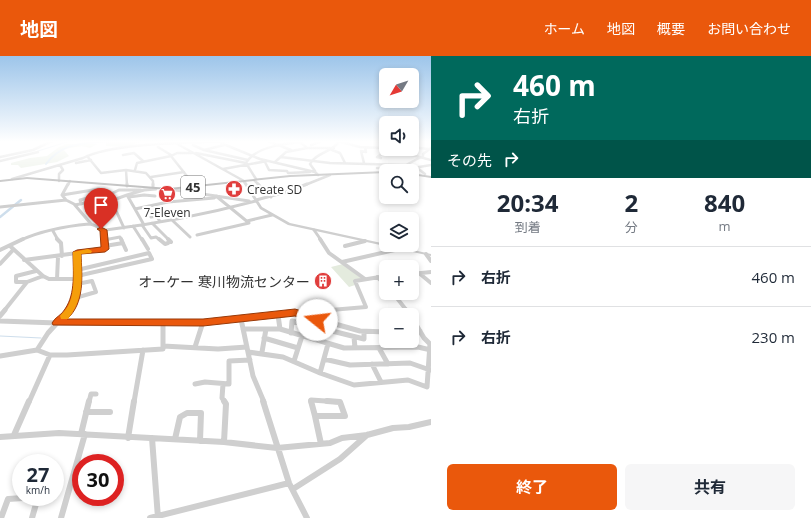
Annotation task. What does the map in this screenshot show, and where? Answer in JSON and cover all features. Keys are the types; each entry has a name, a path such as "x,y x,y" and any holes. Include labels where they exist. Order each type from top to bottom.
{"main road":[{"name":"45","path":"0,181 12,179 59,180 154,189 169,189 291,175 315,173 330,175 377,170"},
{"path":"419,175 431,177"}],"street":[{"path":"12,179 67,163"},
{"path":"75,205 82,204 80,200 82,198 91,197 93,202 119,190 154,189 151,177 146,173 139,173 135,170 126,170 101,173 93,163"},
{"path":"135,170 136,163 138,163"},
{"path":"177,163 201,193 202,199"},
{"path":"211,163 244,181 255,201 261,208 292,226 379,244"},
{"path":"240,163 247,164"},
{"path":"223,169 256,163"},
{"path":"267,163 269,170 287,171 291,175 315,173"},
{"path":"277,163 315,173"},
{"path":"310,163 315,173"},
{"path":"338,163 399,164"},
{"path":"247,164 255,180 270,197"},
{"path":"377,170 378,164"},
{"path":"59,180 59,174 63,170 60,165"},
{"path":"419,167 431,165"},
{"path":"419,169 426,174"},
{"path":"126,170 127,186"},
{"path":"151,177 184,172"},
{"path":"62,195 66,200 75,205 91,224 103,230 172,220 230,208 270,197 330,175"},
{"path":"62,195 70,181"},
{"path":"62,195 99,189"},
{"path":"169,189 255,201"},
{"path":"99,202 102,204 144,190"},
{"path":"109,194 114,199"},
{"path":"128,196 155,196"},
{"path":"128,196 151,238 156,236 166,243 152,223"},
{"path":"134,209 168,202 202,199 216,196"},
{"path":"197,235 250,223 216,196"},
{"path":"0,207 66,200"},
{"path":"113,204 124,228"},
{"path":"247,221 272,215"},
{"path":"151,217 158,216 160,222"},
{"path":"172,220 190,237"},
{"path":"0,250 35,234 91,224"},
{"path":"133,226 148,249"},
{"path":"103,230 106,255"},
{"path":"314,230 329,253 365,279"},
{"path":"53,231 56,239 60,243 58,279"},
{"path":"104,240 120,237 126,250"},
{"path":"345,246 365,241"},
{"path":"24,260 60,256 105,248 122,243"},
{"path":"10,246 43,276 58,279 92,280 96,292 75,298"},
{"path":"0,264 14,250"},
{"path":"342,262 386,252"},
{"path":"414,252 429,255 431,262"},
{"path":"37,350 48,333 69,312 75,298 77,253"},
{"path":"77,270 149,253 152,259 77,280"},
{"path":"114,261 117,268"},
{"path":"36,271 16,276 16,282 27,282 43,276"},
{"path":"419,273 431,272"},
{"path":"419,273 431,283"},
{"path":"0,320 57,323 203,322 366,307 355,281 377,278"},
{"path":"0,316 27,282"},
{"path":"398,300 405,308"},
{"path":"295,313 364,333 379,332"},
{"path":"278,315 280,329"},
{"path":"241,319 247,350 277,448 291,486 307,518"},
{"path":"291,333 292,321 364,340 364,333"},
{"path":"195,347 203,322"},
{"path":"0,356 37,350 50,355 94,355 162,349 163,323"},
{"path":"243,329 280,329 328,344 355,348 379,348 388,364"},
{"path":"262,352 266,329"},
{"path":"162,346 262,352 294,361 320,373 354,385 408,380 426,387 430,370 431,350 430,344 420,331"},
{"path":"294,361 302,336"},
{"path":"354,337 355,348"},
{"path":"264,338 298,348"},
{"path":"320,373 328,344"},
{"path":"419,347 431,350"},
{"path":"128,438 142,350"},
{"path":"14,435 50,355"},
{"path":"324,359 350,365 410,364 430,370"},
{"path":"195,384 229,384 229,361 250,360"},
{"path":"372,364 381,382"},
{"path":"224,384 222,398 226,404 224,442"},
{"path":"61,518 83,434 86,412 91,394 96,394"},
{"path":"314,416 345,416 340,402 311,400 314,416 321,444"},
{"path":"86,412 110,412"},
{"path":"174,439 178,421 185,412 201,413 200,441"},
{"path":"0,437 14,435 83,434 128,438 224,442 277,448 330,443 342,438 367,435 393,428 409,427 431,422"},
{"path":"150,518 291,486 340,459 367,435"},
{"path":"152,438 158,517"},
{"path":"1,518 8,499 38,497 32,518"}],"shaded area":[{"path":"11,163 54,163 21,168 18,165 11,165"},
{"path":"343,264 362,279 354,281 355,285 349,287 331,267"}],"waterway":[{"path":"0,217 21,200"},
{"path":"0,336 41,338"}],"slow traffic":[{"path":"65,316 72,307 75,298 78,279 77,252 88,251"}],"place":[{"name":"Create SD","path":"234,189"},
{"name":"7-Eleven","path":"167,194"},
{"name":"オーケー 寒川物流センター","path":"323,281"}],"route":[{"path":"101,229 103,230 105,249 77,252 78,279 75,298 69,312 57,323 203,322 295,313 317,320"}]}
